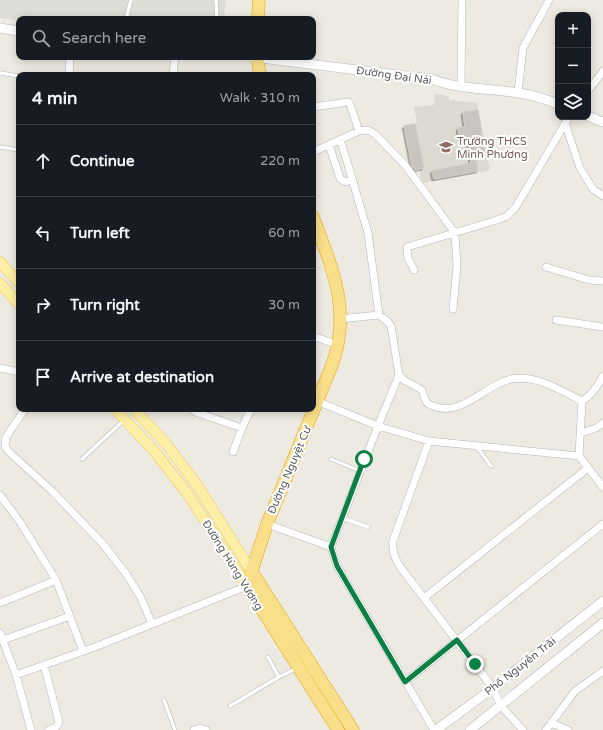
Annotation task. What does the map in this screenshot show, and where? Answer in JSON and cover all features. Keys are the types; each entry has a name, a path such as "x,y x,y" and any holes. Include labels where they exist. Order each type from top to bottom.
{"highway":[{"path":"258,16 259,0"},
{"path":"256,60 259,72"},
{"name":"Đường Nguyệt Cư","path":"316,225 332,268 338,290 340,319 338,345 332,365 316,398"},
{"name":"Đường Nguyệt Cư","path":"247,586 267,524 310,412"},
{"name":"Đường Hùng Vương","path":"252,572 353,730"},
{"name":"Đường Hùng Vương","path":"247,586 338,730"}],"main road":[{"path":"0,262 16,280"},
{"path":"0,283 16,301"},
{"name":"Đường Hùng Vương","path":"118,412 155,452 188,493 247,586"},
{"name":"Đường Hùng Vương","path":"137,412 167,445 197,485 252,572"}],"street":[{"path":"461,87 462,0"},
{"path":"518,92 522,48 549,0"},
{"path":"0,28 16,31"},
{"path":"69,72 70,60"},
{"path":"173,72 175,60"},
{"name":"Đường Đại Nải","path":"279,60 431,79 447,85 461,87 518,92 540,97 555,103"},
{"path":"591,88 600,80 603,71"},
{"path":"316,107 348,102 360,131"},
{"path":"591,117 603,122"},
{"path":"567,120 580,168 593,189 602,195"},
{"path":"414,270 408,258 407,247 507,216 515,208 567,120"},
{"path":"316,151 360,131 368,130 375,134 405,164 455,233 457,266 453,309"},
{"path":"340,140 368,233 379,315"},
{"path":"329,145 343,181 353,180"},
{"path":"546,267 589,280 603,281"},
{"path":"340,319 379,315 388,322 391,326 399,375 360,470 331,547 337,566 435,730"},
{"path":"556,320 603,327"},
{"path":"316,337 338,345"},
{"path":"0,368 16,371"},
{"path":"399,375 404,380 422,390 428,404 436,407 449,408 458,406 510,379 529,379 545,382 582,401"},
{"path":"582,401 594,391 603,376"},
{"path":"316,400 378,426 429,441 579,456"},
{"path":"582,401 579,456 603,487"},
{"path":"23,412 6,437 5,446 9,452 52,491 103,544 127,575 141,598 152,624"},
{"path":"196,412 242,428"},
{"path":"233,452 250,412"},
{"path":"581,433 596,428 603,423"},
{"path":"429,441 393,542 394,556 401,568 493,688 501,706 523,730"},
{"path":"424,598 588,468"},
{"path":"0,495 20,522 56,580 83,651"},
{"path":"267,524 331,547"},
{"path":"405,682 603,524"},
{"path":"0,603 56,580"},
{"path":"16,675 83,651 247,586"},
{"name":"Phố Nguyễn Trãi","path":"435,730 493,688 603,601"},
{"path":"31,730 16,675 1,636 70,616"},
{"name":"Phố Nguyễn Trãi","path":"470,730 603,623"},
{"path":"44,665 59,722 56,727 49,730"},
{"path":"546,730 575,691 603,671"},
{"path":"551,723 568,730"},
{"path":"194,730 200,728 206,730"}],"lane":[{"path":"127,16 131,0"},
{"path":"216,0 217,16"},
{"path":"0,73 16,76"},
{"path":"0,147 16,150"},
{"path":"82,460 124,419"},
{"path":"476,446 491,466"},
{"path":"332,459 360,470"},
{"path":"342,517 368,527"},
{"path":"268,657 279,677"},
{"path":"230,706 298,667"},
{"path":"164,700 175,730"}],"shaded area":[{"path":"0,0 226,0 224,16 16,16 16,20 0,18"},
{"name":"Trường THCS Minh Phương","path":"435,94 449,96 449,100 477,103 490,170 422,183 419,170 412,171 403,125 417,123 414,107 434,105"}],"building":[{"path":"478,110 485,153 475,155 478,171 434,179 432,171 471,163 467,138 460,139 458,128 465,127 463,112"},
{"path":"415,124 424,168 415,170 412,166 404,126"}],"place":[{"name":"Trường THCS Minh Phương","path":"446,147"}],"route":[{"path":"364,459 331,547 337,566 405,682 457,640 475,664"}]}
